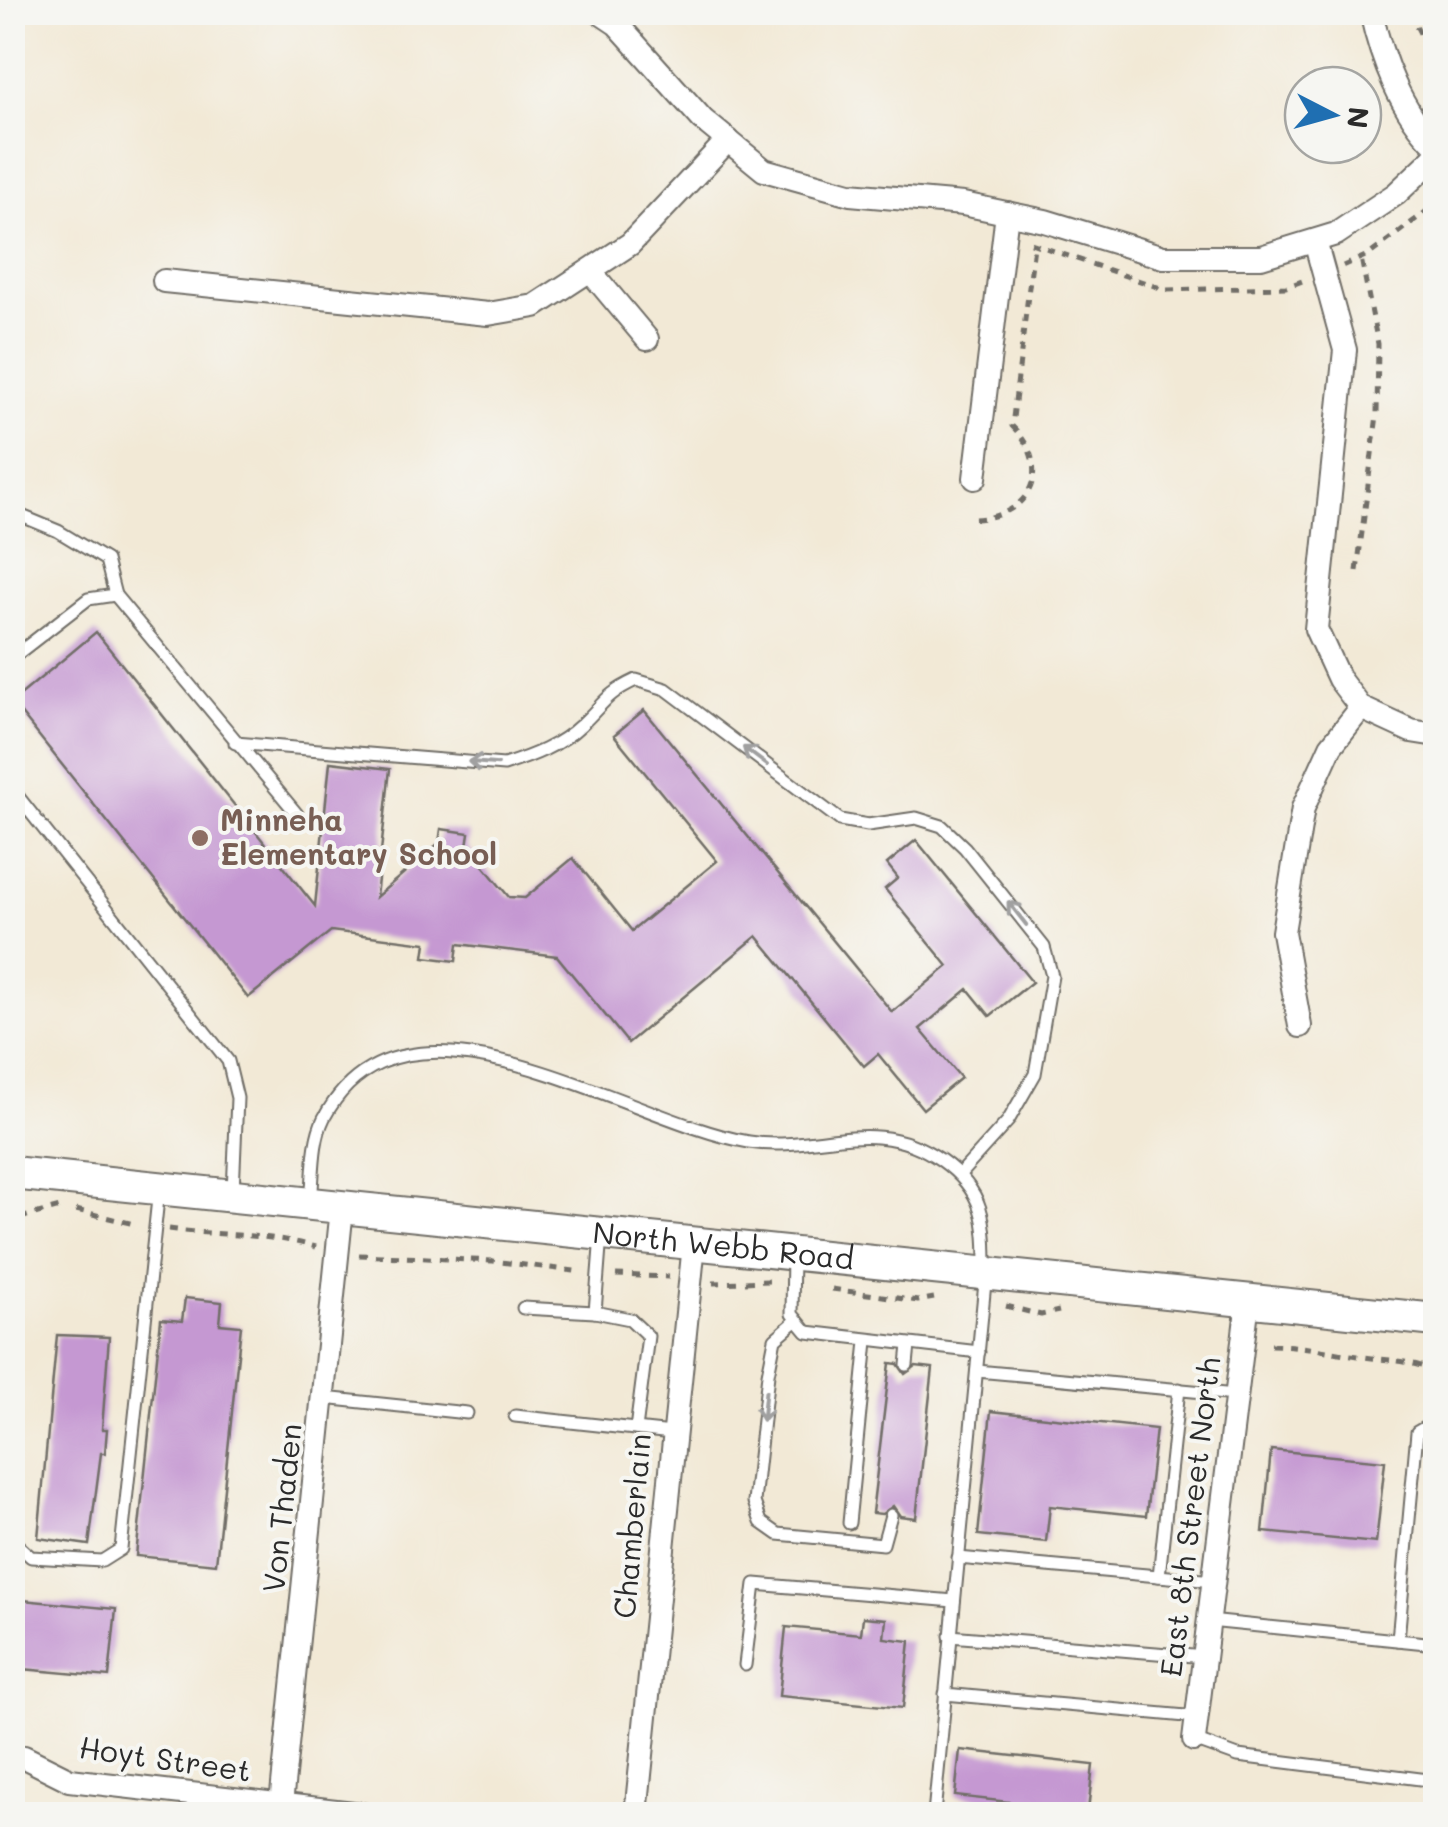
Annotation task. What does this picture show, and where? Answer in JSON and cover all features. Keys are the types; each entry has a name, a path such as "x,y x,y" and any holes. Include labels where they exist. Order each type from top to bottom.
{"main road":[{"name":"North Webb Road","path":"12,1173 1436,1320"}],"street":[{"path":"599,12 617,24 728,140 764,170 850,194 962,204 1006,213 1163,257 1261,257 1336,234 1396,194 1436,156"},
{"path":"1371,12 1381,56 1423,133 1436,145"},
{"path":"164,281 488,314 534,306 630,244 728,140"},
{"path":"975,478 1006,213"},
{"path":"1315,241 1345,350 1316,629 1339,679 1361,708 1411,731 1436,735"},
{"path":"591,272 646,340"},
{"path":"1300,1026 1283,932 1303,808 1331,746 1361,708"},
{"name":"Von Thaden","path":"280,1810 324,1398 326,1206"},
{"name":"Chamberlain","path":"636,1814 694,1244"},
{"name":"East 8th Street North","path":"1196,1728 1248,1301"},
{"name":"Hoyt Street","path":"24,1757 70,1780 280,1810 362,1814"}],"lane":[{"path":"12,512 58,530 106,560 114,595 296,814"},
{"path":"12,658 88,599 114,595"},
{"path":"235,743 504,765 541,753 581,725 608,693 636,680 666,689 840,820 868,825 916,818 942,826 965,848 1044,947 1052,976 1035,1074 1008,1121 960,1174"},
{"path":"12,789 228,1062 237,1098 232,1196"},
{"path":"326,1206 317,1141 324,1118 341,1096 380,1062 428,1050 458,1050 516,1064 649,1114 750,1142 786,1145 839,1135 898,1139 921,1147 960,1174 974,1190 982,1211 986,1272 934,1814"},
{"path":"12,1540 32,1557 102,1561 121,1549 159,1188"},
{"path":"594,1312 601,1235"},
{"path":"794,1253 792,1314 807,1332 979,1352"},
{"path":"524,1308 594,1312 630,1320 648,1336 636,1429"},
{"path":"797,1320 775,1339 768,1374 754,1502 761,1522 778,1534 883,1544 891,1515"},
{"path":"849,1524 867,1341"},
{"path":"907,1365 909,1345"},
{"path":"978,1371 1236,1394"},
{"path":"1159,1576 1179,1389"},
{"path":"324,1398 467,1413"},
{"path":"514,1416 672,1432"},
{"path":"1398,1640 1418,1432 1436,1420"},
{"path":"958,1558 1214,1581"},
{"path":"745,1665 755,1584 954,1601"},
{"path":"1209,1621 1436,1644"},
{"path":"950,1636 1205,1657"},
{"path":"945,1694 1196,1728 1238,1756 1436,1781"}],"path":[{"path":"1409,12 1422,37 1436,49"},
{"path":"975,519 1004,518 1021,503 1034,480 1030,444 1012,426 1034,246"},
{"path":"1357,571 1377,415 1378,344 1361,258"},
{"path":"356,1254 493,1260 585,1272"},
{"path":"613,1275 669,1277"},
{"path":"713,1283 771,1281"},
{"path":"1272,1345 1308,1345 1358,1356 1413,1361 1436,1372"}],"building":[{"path":"96,632 315,906 330,762 390,769 376,897 439,843 441,829 469,833 467,846 509,897 525,898 573,858 632,931 717,861 614,735 644,710 892,1012 948,966 885,889 898,878 887,864 916,840 1032,982 990,1016 968,989 920,1029 961,1078 923,1109 878,1054 864,1066 757,936 628,1043 557,956 458,944 456,961 424,957 426,943 331,931 248,998 12,702"},
{"path":"185,1298 222,1302 220,1324 241,1326 216,1564 136,1556 161,1319 182,1321"},
{"path":"57,1335 109,1337 102,1429 107,1429 105,1453 101,1453 89,1545 38,1538"},
{"path":"890,1363 898,1364 905,1374 916,1366 933,1368 916,1518 900,1516 893,1506 882,1514 872,1513"},
{"path":"991,1411 1156,1429 1146,1516 1050,1506 1046,1542 978,1535"},
{"path":"1271,1450 1385,1461 1376,1543 1263,1532"},
{"path":"12,1599 116,1609 109,1677 12,1668"},
{"path":"863,1617 886,1619 884,1638 910,1641 903,1708 779,1696 786,1627 861,1634"},
{"path":"960,1750 1093,1765 1088,1811 955,1796"}],"place":[{"name":"Minneha Elementary School","path":"200,838"}]}
